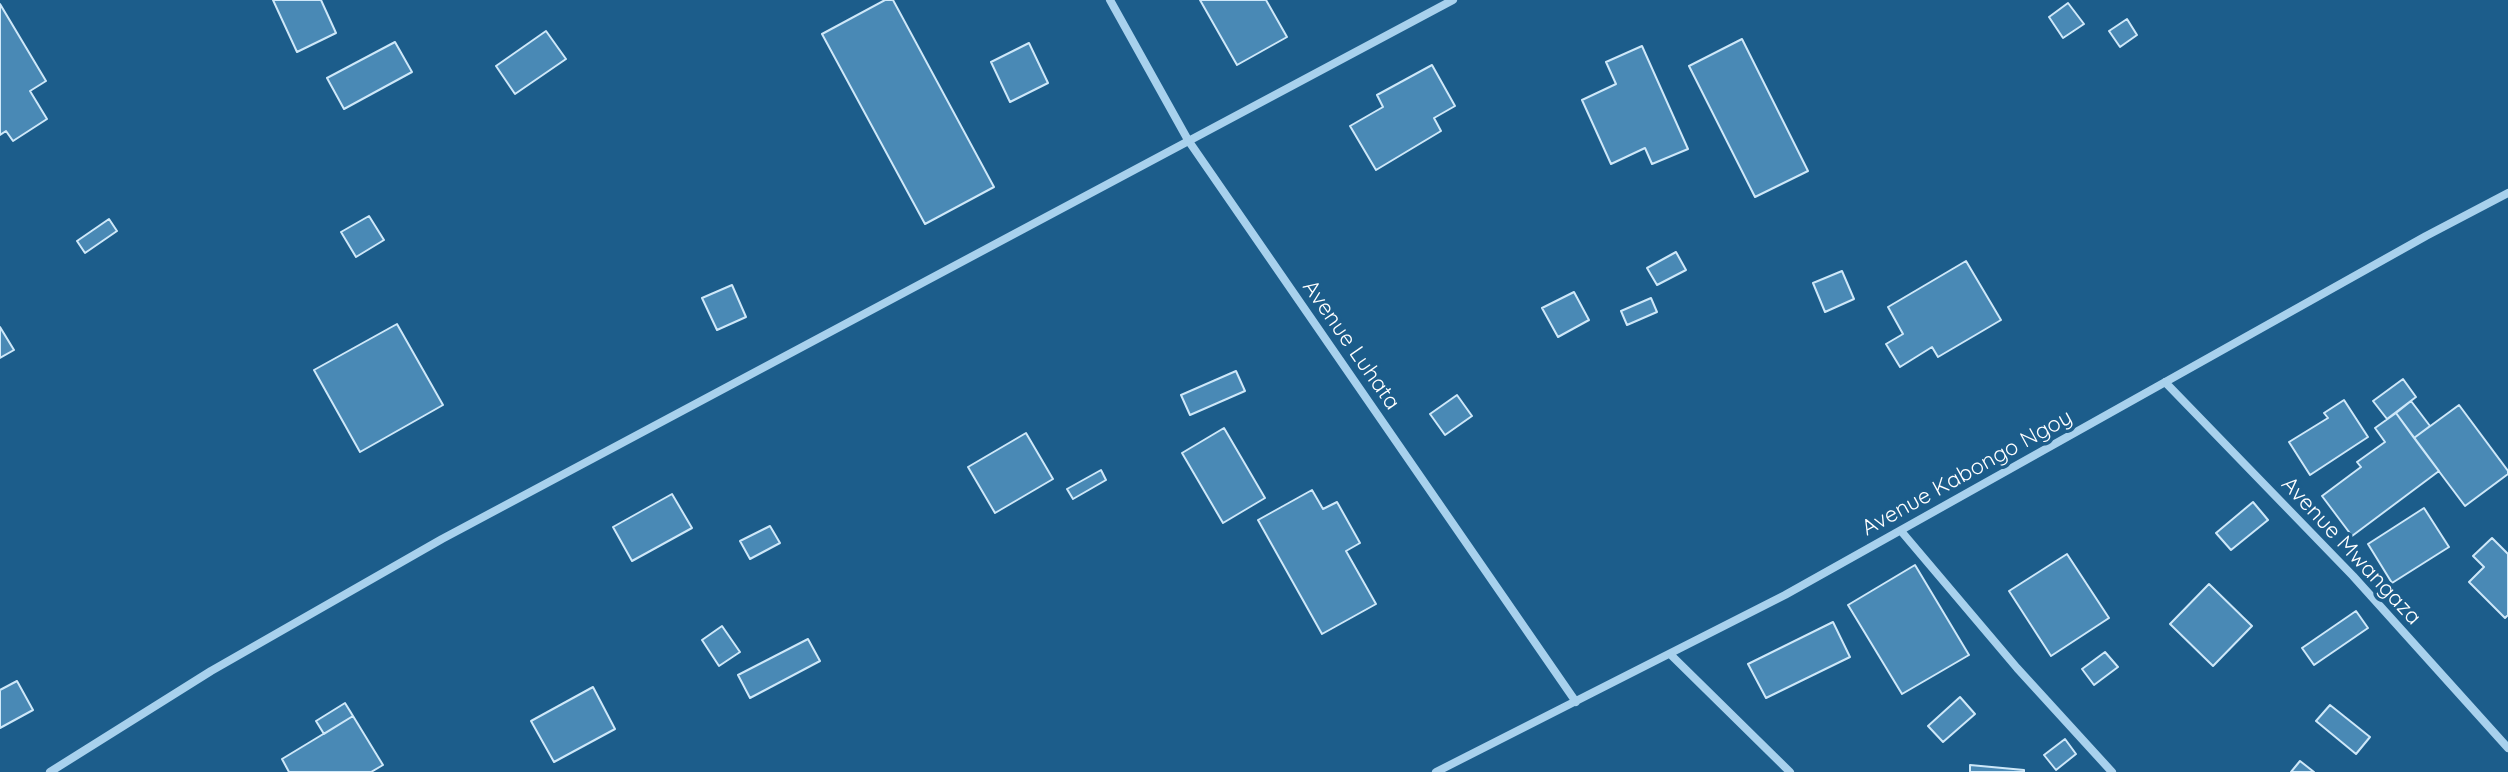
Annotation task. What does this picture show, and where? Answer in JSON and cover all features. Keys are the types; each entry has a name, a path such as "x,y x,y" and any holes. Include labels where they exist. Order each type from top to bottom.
{"street":[{"name":"Avenue Luhata","path":"1110,0 1188,140 1576,702"},
{"path":"50,772 211,671 442,539 1453,0"},
{"name":"Avenue Kabongo Ngoy","path":"1436,772 1671,655 1901,531 2508,193"},
{"name":"Avenue Mwangaza","path":"2165,382 2353,576 2508,748"},
{"path":"1901,531 2017,668 2112,772"},
{"path":"1671,655 1790,772"}],"building":[{"path":"273,0 321,0 336,33 297,52"},
{"path":"885,0 893,0 994,187 925,224 822,34"},
{"path":"1200,0 1266,0 1287,37 1237,65"},
{"path":"2068,3 2084,24 2063,38 2049,17"},
{"path":"0,4 46,81 30,91 47,119 13,141 6,131 0,135"},
{"path":"2127,19 2137,35 2120,47 2109,31"},
{"path":"546,31 566,59 515,94 496,66"},
{"path":"1742,39 1808,171 1755,197 1689,66"},
{"path":"395,42 412,72 344,109 327,78"},
{"path":"1029,43 1048,83 1010,102 991,62"},
{"path":"1642,46 1688,149 1652,164 1645,148 1611,164 1582,100 1616,84 1606,62"},
{"path":"1432,65 1455,106 1434,118 1441,131 1376,170 1350,126 1383,107 1377,95"},
{"path":"369,216 384,240 356,257 341,232"},
{"path":"109,219 117,231 85,253 77,241"},
{"path":"1676,252 1686,270 1657,285 1647,268"},
{"path":"1966,261 2001,320 1938,357 1932,347 1900,367 1886,344 1903,334 1888,307"},
{"path":"1842,271 1854,299 1825,312 1813,283"},
{"path":"732,285 746,317 717,330 702,298"},
{"path":"1574,292 1589,320 1558,337 1542,308"},
{"path":"1651,298 1657,312 1627,325 1621,311"},
{"path":"397,324 443,405 360,452 314,370"},
{"path":"0,327 14,350 0,358"},
{"path":"1236,371 1245,391 1190,415 1181,395"},
{"path":"2403,379 2416,397 2387,419 2373,401"},
{"path":"1457,395 1472,416 1445,435 1430,414"},
{"path":"2344,400 2368,437 2310,475 2289,442 2328,418 2324,413"},
{"path":"2411,401 2430,426 2414,438 2396,413"},
{"path":"2459,405 2508,471 2465,506 2414,438"},
{"path":"2396,413 2439,471 2352,536 2322,496 2361,467 2357,462 2385,442 2375,428"},
{"path":"1224,428 1265,498 1223,523 1182,453"},
{"path":"1026,433 1053,479 995,513 968,467"},
{"path":"1101,470 1106,480 1073,499 1067,489"},
{"path":"1312,490 1323,509 1337,502 1360,543 1346,551 1376,604 1322,634 1258,520"},
{"path":"672,494 692,528 632,561 613,527"},
{"path":"2253,502 2268,520 2231,550 2216,533"},
{"path":"2424,508 2449,547 2392,583 2368,544"},
{"path":"770,526 780,543 750,559 740,541"},
{"path":"2492,538 2508,554 2508,615 2505,618 2469,582 2484,567 2473,556"},
{"path":"2067,554 2109,618 2051,656 2009,591"},
{"path":"1915,565 1969,655 1902,694 1848,605"},
{"path":"2209,584 2252,626 2213,666 2170,624"},
{"path":"2356,611 2368,628 2314,665 2302,648"},
{"path":"1833,622 1850,657 1766,698 1748,664"},
{"path":"722,626 740,652 719,666 702,640"},
{"path":"808,639 820,661 750,698 738,675"},
{"path":"2105,652 2118,667 2094,685 2082,669"},
{"path":"17,681 33,710 0,728 0,690"},
{"path":"593,687 615,729 554,762 531,721"},
{"path":"1960,697 1975,714 1943,742 1928,726"},
{"path":"345,703 353,716 324,734 316,721"},
{"path":"2330,705 2370,737 2356,754 2316,721"},
{"path":"353,716 383,765 371,772 289,772 282,759"},
{"path":"2065,739 2076,754 2056,770 2044,755"},
{"path":"2300,761 2314,772 2291,772"},
{"path":"1970,765 2024,770 2024,772 1970,772"}]}
